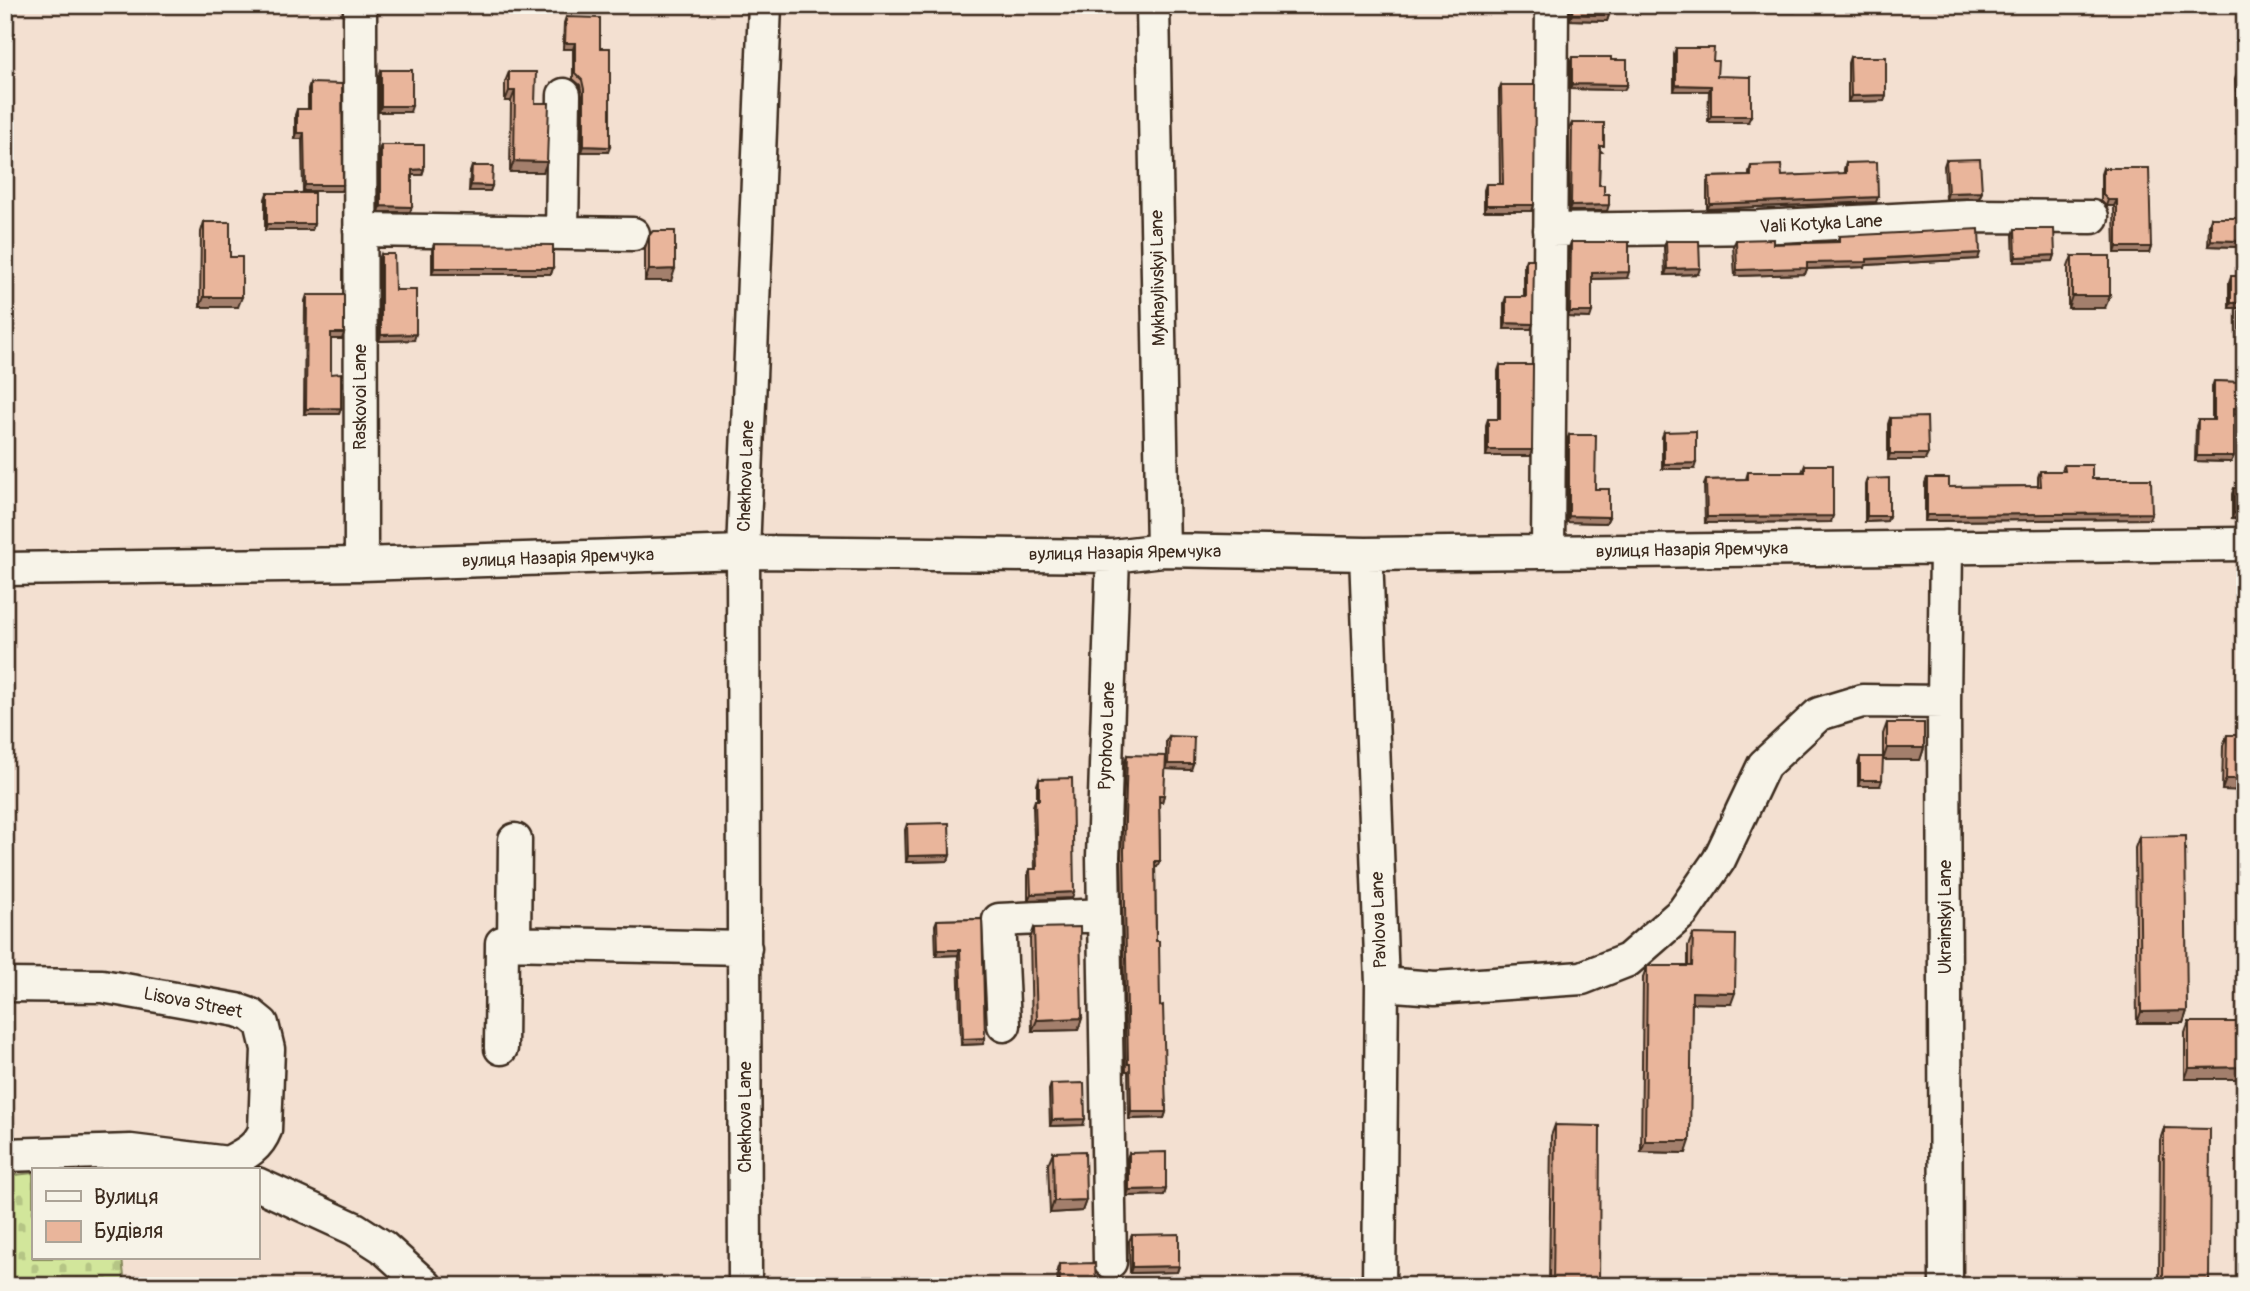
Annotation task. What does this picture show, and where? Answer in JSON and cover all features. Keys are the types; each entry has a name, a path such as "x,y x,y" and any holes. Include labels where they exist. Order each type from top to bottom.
{"street":[{"name":"Raskovoi Lane","path":"360,5 361,564"},
{"name":"Chekhova Lane","path":"745,1286 744,552 765,5"},
{"name":"Mykhaylivskyi Lane","path":"1153,5 1163,550"},
{"path":"1548,552 1552,5"},
{"path":"562,233 564,95"},
{"name":"Vali Kotyka Lane","path":"1550,230 1759,228 1968,216 2092,217"},
{"path":"360,230 633,234"},
{"name":"вулиця Назарія Яремчука","path":"5,569 361,564 744,552 1113,556 1163,550 1366,554 2245,544"},
{"name":"Ukrainskyi Lane","path":"1946,547 1946,1286"},
{"name":"Pavlova Lane","path":"1366,554 1382,984 1379,1286"},
{"name":"Pyrohova Lane","path":"1110,1262 1103,858 1113,556"},
{"path":"1382,984 1435,988 1582,978 1628,960 1684,912 1719,860 1764,765 1819,714 1862,701 1944,702"},
{"path":"514,944 515,840"},
{"path":"1004,1025 999,920 1104,915"},
{"path":"501,1048 502,943 745,948"},
{"name":"Lisova Street","path":"5,985 102,986 237,1010 262,1024 268,1049 265,1130 260,1142 233,1166 131,1152 5,1154"},
{"path":"259,1185 355,1229 383,1247 426,1286"}],"green space":[{"path":"32,1173 32,1260 122,1260 125,1286 5,1286 5,1176"}],"building":[{"path":"1573,5 1609,5 1609,15 1572,14"},
{"path":"1797,5 1797,6 1759,6"},
{"path":"2242,6 2245,6 2245,127 2238,127 2237,73 2241,73"},
{"path":"566,17 600,18 600,48 610,48 610,147 584,146 584,89 582,80 575,73 575,43 565,43"},
{"path":"1676,48 1714,48 1713,61 1718,61 1717,76 1751,77 1751,116 1711,116 1711,86 1676,85"},
{"path":"1572,57 1611,57 1611,60 1627,60 1627,85 1572,84"},
{"path":"1850,57 1886,57 1886,95 1851,96"},
{"path":"381,70 412,70 412,106 381,106"},
{"path":"509,72 536,72 535,103 549,103 547,162 514,161 515,91 509,91"},
{"path":"310,83 342,84 343,185 305,185 304,133 297,133 297,109 310,109"},
{"path":"1501,85 1535,85 1534,205 1486,205 1486,184 1503,184"},
{"path":"1572,123 1604,123 1604,146 1600,146 1599,185 1604,185 1604,194 1609,194 1609,205 1571,206"},
{"path":"381,145 424,145 424,169 412,170 412,207 381,206"},
{"path":"1980,159 1982,192 1948,193 1946,160"},
{"path":"1877,162 1878,197 1710,204 1709,177 1751,176 1751,166 1781,165 1782,176 1846,173 1846,163"},
{"path":"472,166 493,166 492,186 471,185"},
{"path":"2103,168 2149,168 2151,247 2117,247 2117,200 2108,200 2103,195"},
{"path":"2244,174 2245,195 2243,195"},
{"path":"267,193 314,193 314,224 267,224"},
{"path":"2211,218 2240,218 2239,241 2211,240"},
{"path":"204,222 230,222 230,257 242,257 242,297 204,297"},
{"path":"1979,229 1980,253 1867,259 1867,262 1807,263 1807,268 1737,270 1736,240 1773,239 1773,244 1839,242 1839,236"},
{"path":"2015,229 2054,229 2055,255 2016,257"},
{"path":"653,231 675,231 675,269 649,270 649,236"},
{"path":"1666,241 1699,241 1700,268 1667,269"},
{"path":"1571,242 1629,242 1629,272 1592,273 1592,312 1570,312"},
{"path":"434,244 553,245 553,268 434,268"},
{"path":"381,254 394,254 395,290 416,290 416,334 381,335"},
{"path":"2072,256 2110,256 2110,296 2072,296"},
{"path":"1526,259 1534,259 1533,324 1506,323 1506,297 1526,297"},
{"path":"2231,276 2245,276 2245,408 2234,408 2234,456 2197,456 2198,420 2214,420 2214,381 2240,382 2241,303 2231,303"},
{"path":"307,295 344,295 344,333 331,333 331,374 341,373 341,408 306,409"},
{"path":"1500,365 1533,365 1532,450 1488,450 1488,419 1500,419"},
{"path":"1927,417 1928,454 1890,454 1890,418"},
{"path":"1696,431 1696,463 1664,464 1664,432"},
{"path":"1569,435 1596,435 1595,489 1609,489 1609,517 1569,516"},
{"path":"1805,465 1833,465 1833,516 1707,517 1706,480 1748,479 1748,472 1805,472"},
{"path":"2064,465 2092,465 2092,479 2151,479 2152,513 1927,515 1927,478 1949,478 1949,487 2041,486 2040,471 2065,471"},
{"path":"1889,478 1889,516 1867,516 1867,479"},
{"path":"2234,488 2245,488 2245,513 2234,513"},
{"path":"1887,723 1924,723 1924,748 1887,748"},
{"path":"2227,735 2245,735 2245,779 2226,779"},
{"path":"1169,736 1194,737 1193,764 1168,764"},
{"path":"1127,755 1166,756 1164,795 1159,795 1160,861 1155,861 1156,941 1159,941 1160,1006 1163,1005 1166,1112 1131,1112 1124,851"},
{"path":"1860,757 1883,757 1882,780 1860,780"},
{"path":"1072,778 1074,892 1031,894 1030,869 1037,869 1035,800 1039,800 1039,779"},
{"path":"949,823 950,855 908,856 907,824"},
{"path":"2185,836 2187,1011 2141,1012 2139,837"},
{"path":"982,919 985,1038 963,1039 960,950 938,950 937,920"},
{"path":"1080,927 1082,1018 1037,1020 1034,928"},
{"path":"1693,934 1736,935 1735,993 1692,992 1690,1141 1645,1141 1647,966 1692,966"},
{"path":"2189,1022 2245,1022 2245,1067 2189,1068"},
{"path":"1084,1083 1085,1119 1052,1120 1051,1084"},
{"path":"1555,1125 1600,1126 1599,1286 1553,1286"},
{"path":"2164,1128 2210,1129 2209,1286 2163,1286"},
{"path":"1085,1151 1086,1200 1054,1201 1053,1152"},
{"path":"1166,1152 1166,1189 1129,1190 1129,1153"},
{"path":"1179,1234 1179,1266 1132,1267 1132,1235"},
{"path":"1095,1263 1096,1286 1060,1286 1059,1264"}]}
